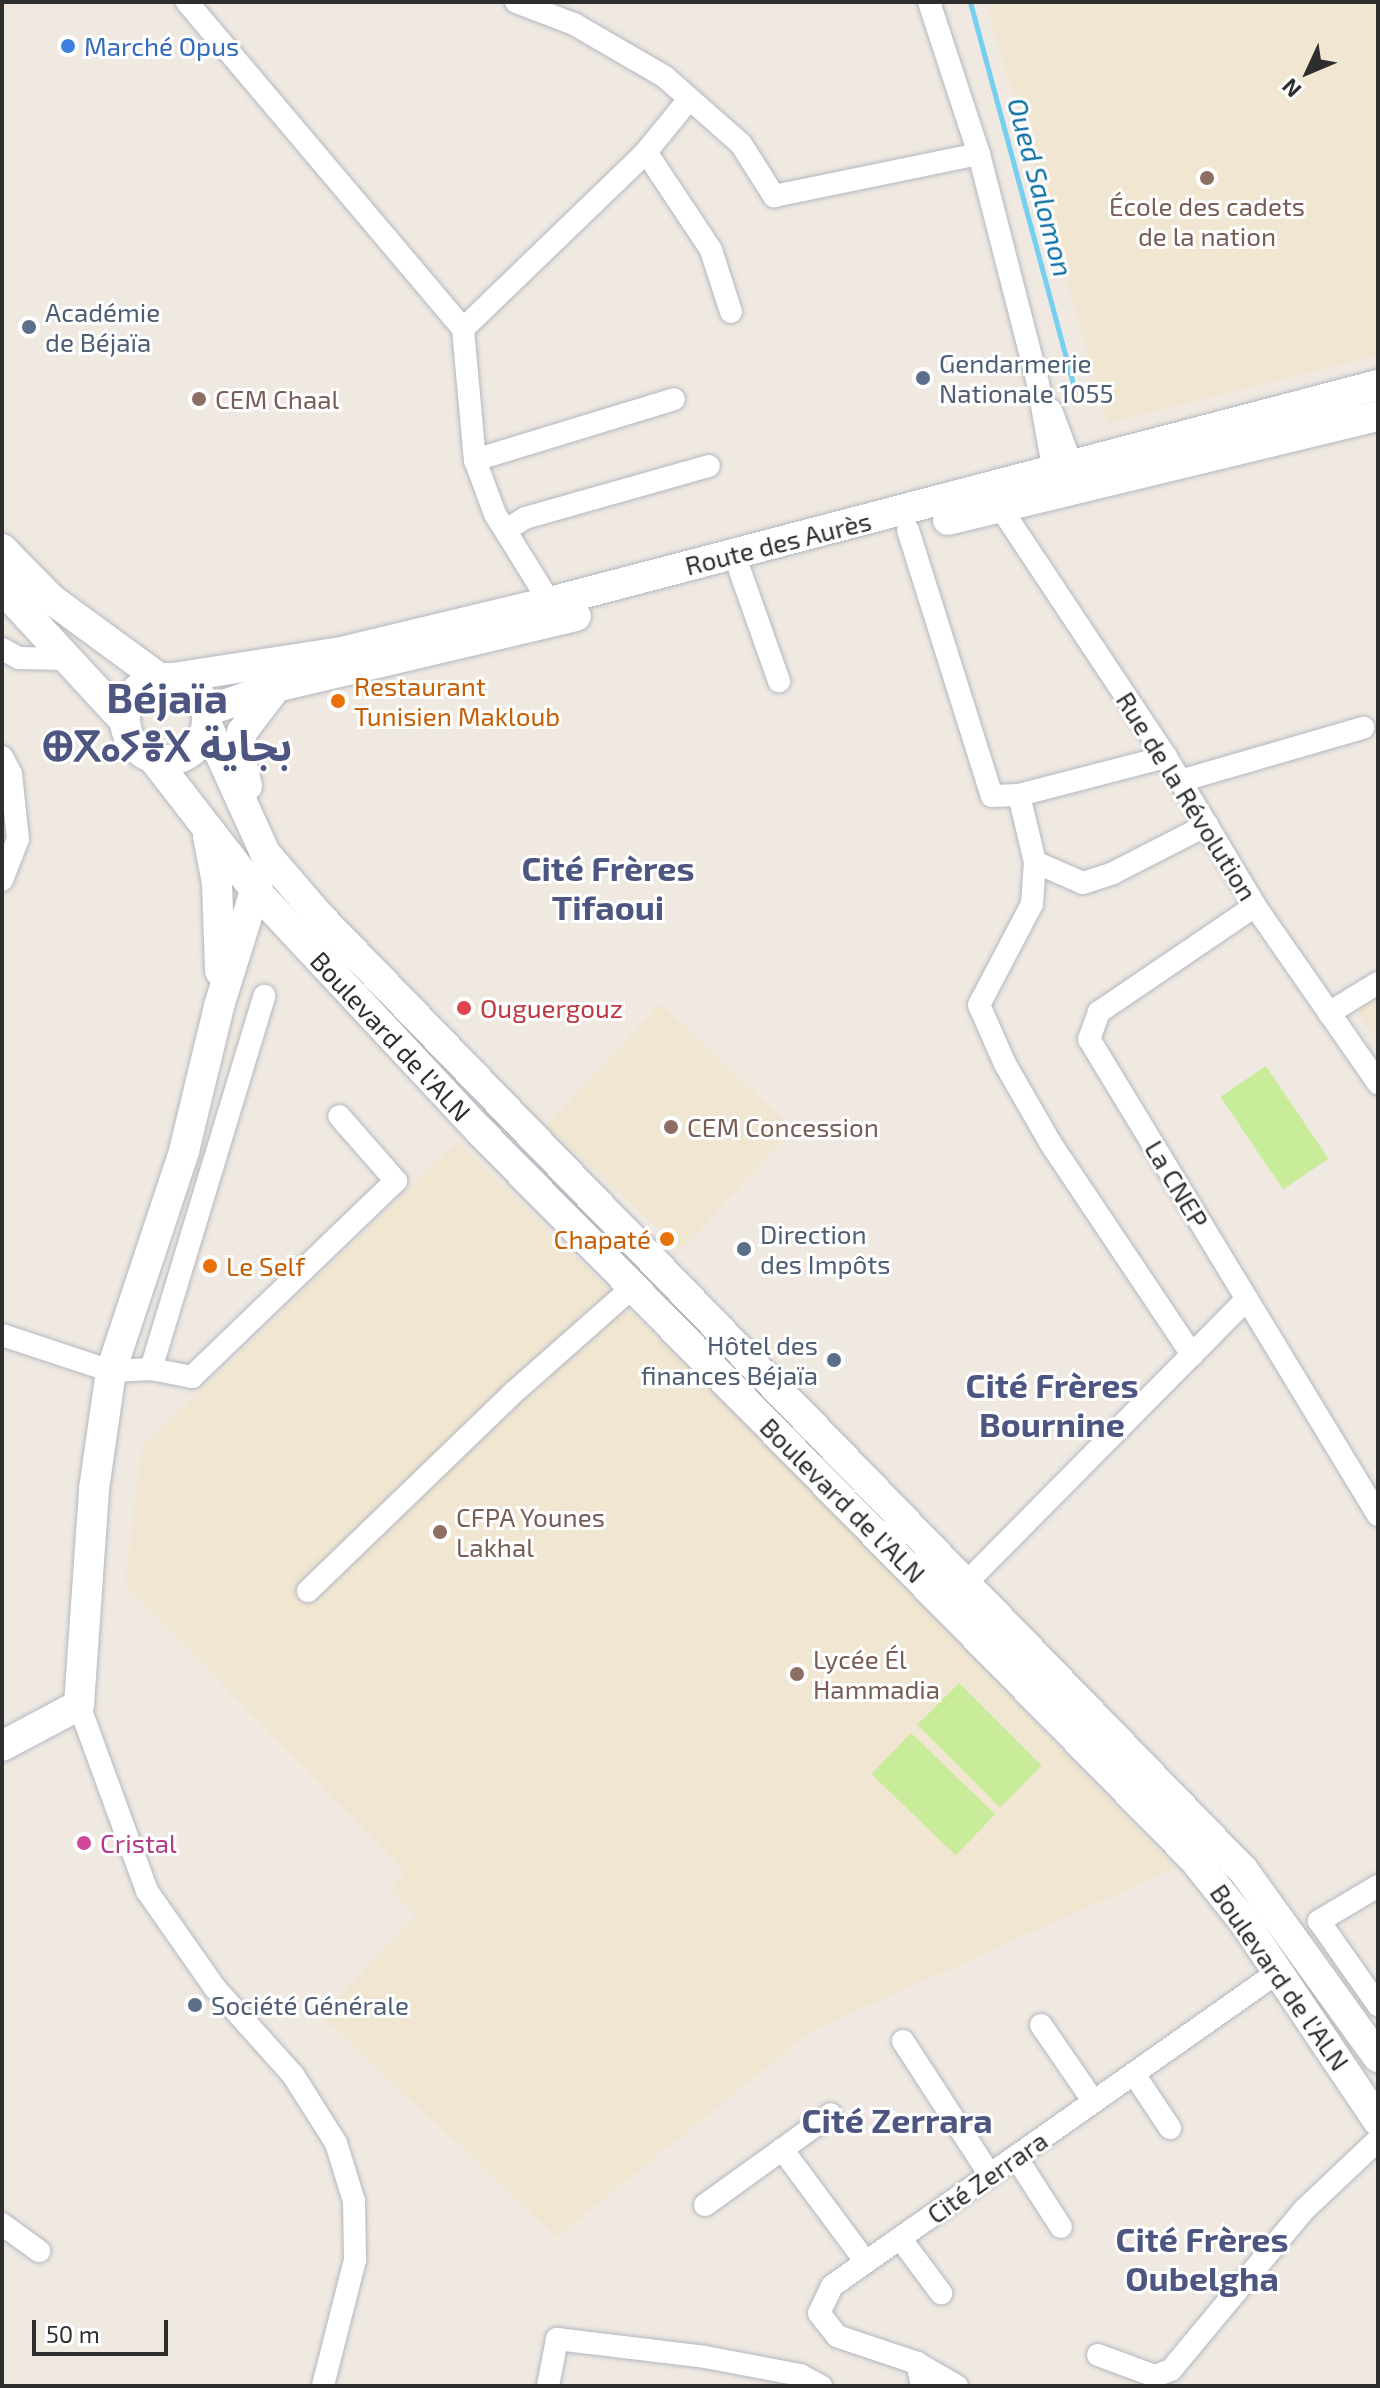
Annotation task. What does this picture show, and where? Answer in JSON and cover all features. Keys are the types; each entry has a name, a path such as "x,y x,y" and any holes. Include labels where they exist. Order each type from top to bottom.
{"main road":[{"name":"Route des Aurès","path":"207,718 276,687 1066,478 1378,385"},
{"name":"Route des Aurès","path":"166,678 213,668 341,652 555,611 740,571 1000,507 1066,478 1378,416"},
{"path":"2,549 51,599 94,632 166,678 195,689 207,718 193,750 167,760 153,758 132,743 124,720 2,588"},
{"path":"94,632 213,668"},
{"path":"124,720 138,687 166,678"},
{"path":"2,1746 79,1705 94,1489 111,1371 184,1151 219,1006 256,891 265,853 238,751 251,716 276,687"},
{"name":"Boulevard de l'ALN","path":"207,718 265,853 502,1108 967,1582 1243,1870 1378,2057"},
{"name":"Boulevard de l'ALN","path":"153,758 256,891 633,1287 1194,1859 1278,1972 1378,2121"},
{"path":"207,831 222,930 219,1006"},
{"path":"219,1006 252,946 271,933 300,937"}],"street":[{"path":"187,2 463,329 475,460 495,514 508,529 555,611"},
{"path":"929,2 979,154 1036,376 1066,478"},
{"path":"526,4 574,24 665,77 741,144 774,196 979,154"},
{"path":"463,329 646,152 689,99"},
{"path":"646,152 711,250 731,312"},
{"path":"475,460 674,399"},
{"path":"508,529 525,518 709,466"},
{"name":"Rue de la Révolution","path":"1000,507 1166,757 1255,906 1378,1083"},
{"path":"908,530 992,796 1019,795 1166,757"},
{"name":"Route des Aurès","path":"740,571 779,681"},
{"path":"2,649 19,658 66,659"},
{"path":"1180,781 1363,728"},
{"path":"2,757 11,774 18,839 2,880"},
{"path":"1019,795 1035,862 1032,904 979,1005 1005,1064 1051,1144 1192,1355"},
{"path":"1035,862 1083,883 1113,873 1207,825"},
{"name":"La CNEP","path":"1255,906 1099,1012 1089,1039 1378,1515"},
{"path":"1329,1013 1378,983"},
{"path":"151,1369 264,996"},
{"path":"2,1335 111,1371 151,1369 192,1377 396,1181 339,1116"},
{"path":"308,1591 512,1394 633,1287"},
{"path":"967,1582 1247,1299"},
{"path":"79,1705 147,1891 215,1988 293,2075 336,2143 354,2201 355,2260 323,2386"},
{"path":"1291,1936 1378,1886"},
{"path":"1319,1921 1378,2005"},
{"name":"Cité Zerrara","path":"917,2363 837,2336 819,2313 832,2286 1278,1972"},
{"path":"1041,2025 1094,2102"},
{"path":"903,2041 990,2175"},
{"path":"1134,2074 1170,2128"},
{"path":"705,2205 831,2114"},
{"path":"1098,2355 1155,2376 1171,2370 1304,2210 1378,2140"},
{"path":"782,2149 866,2262"},
{"path":"1016,2157 1061,2227"},
{"path":"2,2224 39,2251"},
{"path":"900,2238 941,2293"},
{"path":"548,2386 557,2339 705,2357 800,2375 821,2386"},
{"path":"917,2363 922,2386"},
{"path":"917,2363 957,2386"}],"shaded area":[{"name":"École des cadets de la nation","path":"986,2 1378,2 1378,355 1108,423"},
{"path":"1378,992 1378,1042 1355,1007"},
{"name":"CEM Concession","path":"660,1004 794,1129 681,1250 547,1125"},
{"path":"458,1141 802,1480 1175,1868 810,2032 557,2237 321,2016 416,1915 391,1889 406,1872 125,1585 142,1447"}],"green space":[{"path":"1266,1066 1329,1159 1283,1190 1220,1097"},
{"path":"959,1683 1042,1766 1000,1807 917,1725"},
{"path":"911,1733 995,1814 956,1855 871,1774"}],"waterway":[{"name":"Oued Salomon","path":"970,2 1073,383"}],"place":[{"name":"Marché Opus","path":"68,46"},
{"name":"École des cadets de la nation","path":"1207,178"},
{"name":"Académie de Béjaïa","path":"29,327"},
{"name":"Gendarmerie Nationale 1055","path":"923,378"},
{"name":"CEM Chaal","path":"199,399"},
{"name":"Restaurant Tunisien Makloub","path":"338,701"},
{"name":"Ouguergouz","path":"464,1008"},
{"name":"CEM Concession","path":"671,1127"},
{"name":"Chapaté","path":"667,1239"},
{"name":"Direction des Impôts","path":"744,1249"},
{"name":"Le Self","path":"210,1266"},
{"name":"Hôtel des finances Béjaïa","path":"834,1360"},
{"name":"CFPA Younes Lakhal","path":"440,1532"},
{"name":"Lycée Él Hammadia","path":"797,1674"},
{"name":"Cristal","path":"84,1843"},
{"name":"Société Générale","path":"195,2005"}],"district":[{"name":"Béjaïa ⴲⴳⴰⵢⴻⵝ بجاية","path":"167,720"},
{"name":"Cité Frères Tifaoui","path":"608,886"},
{"name":"Cité Frères Bournine","path":"1052,1404"},
{"name":"Cité Zerrara","path":"897,2120"},
{"name":"Cité Frères Oubelgha","path":"1202,2258"}]}
